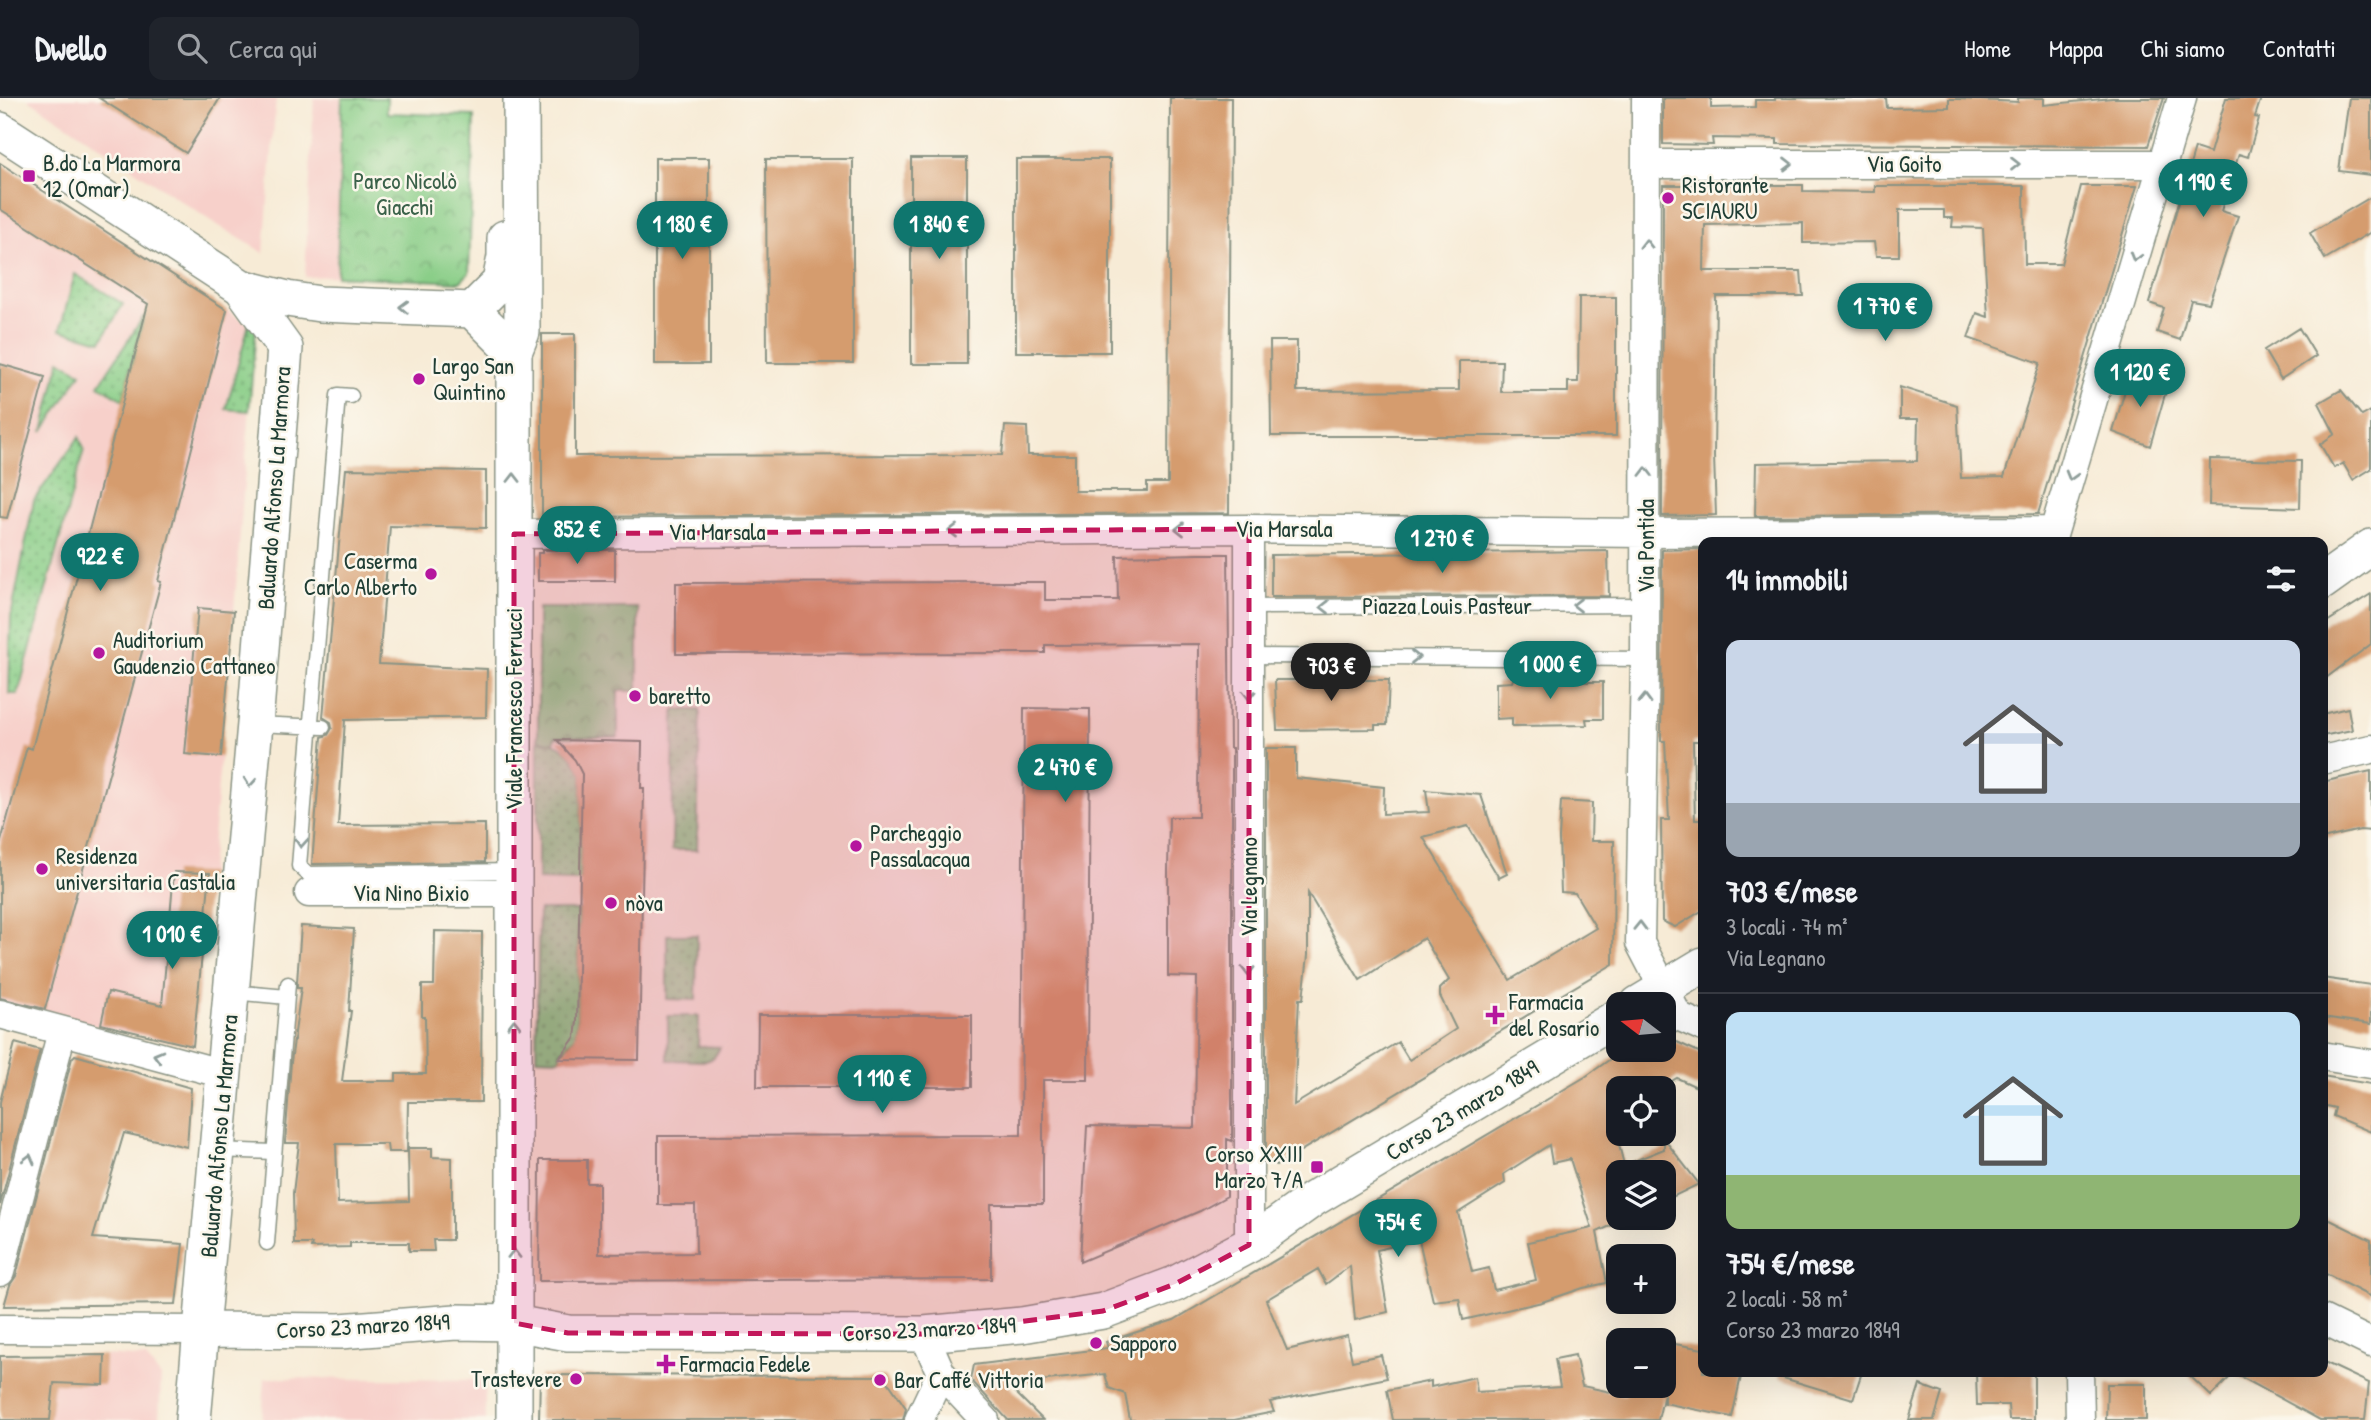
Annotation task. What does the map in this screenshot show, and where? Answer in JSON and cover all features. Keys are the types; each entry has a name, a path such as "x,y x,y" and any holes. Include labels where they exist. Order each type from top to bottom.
{"street":[{"path":"472,310 500,282 505,257 505,98"},
{"name":"Viale Francesco Ferrucci","path":"514,1420 514,352 522,332 521,98"},
{"name":"Via Pontida","path":"1646,98 1646,604 1640,943 1649,992"},
{"path":"2053,537 2182,98"},
{"name":"Baluardo Alfonso La Marmora","path":"0,130 241,287 304,302"},
{"name":"Via Goito","path":"1646,164 2162,164"},
{"name":"Baluardo Alfonso La Marmora","path":"194,1420 285,348 241,287"},
{"path":"285,348 304,302 472,310 514,352"},
{"name":"Via Marsala","path":"514,534 1249,528 2053,537"},
{"name":"Via Legnano","path":"1249,528 1249,1245"},
{"path":"2344,572 2371,547"},
{"path":"2328,760 2371,749"},
{"name":"Via Nino Bixio","path":"309,893 514,882"},
{"path":"1658,992 1698,968"},
{"path":"0,1014 224,1074"},
{"name":"Via Pontida","path":"1676,1015 1698,1025"},
{"name":"Corso 23 marzo 1849","path":"202,1330 340,1331 457,1322 514,1323 568,1333 924,1334 1023,1325 1103,1311 1175,1284 1249,1245 1313,1199 1606,1024"},
{"path":"0,1272 62,1031"},
{"path":"2328,1057 2371,1064"},
{"path":"2328,1323 2371,1343"},
{"path":"0,1329 202,1330"},
{"path":"924,1334 941,1373 985,1420"},
{"path":"919,1420 941,1373"},
{"path":"2079,1377 2080,1420"}],"lane":[{"path":"351,396 338,395 316,727 299,866 308,874 514,882"},
{"name":"Piazza Louis Pasteur","path":"1248,607 1646,604"},
{"path":"1249,656 1645,659"},
{"path":"255,724 316,727"},
{"path":"232,992 288,991 267,1243"},
{"path":"218,1150 274,1152"}],"highlighted area":[{"path":"1249,529 1249,1245 1175,1284 1103,1311 924,1334 568,1333 514,1323 514,534"}],"shaded area":[{"path":"27,98 276,98 264,253 211,221"},
{"path":"314,98 342,98 337,276 305,277"},
{"path":"0,163 256,329 234,611 194,1046 100,1027 0,1002"},
{"path":"105,1355 146,1358 161,1377 159,1420 0,1420 0,1356"},
{"path":"265,1378 485,1380 485,1420 262,1420"}],"green space":[{"name":"Parco Nicolò Giacchi","path":"342,98 387,98 387,113 474,116 469,273 460,282 337,276"},
{"path":"75,274 123,304 101,341 60,330"},
{"path":"144,316 123,400 99,385"},
{"path":"249,324 256,329 249,411 226,409"},
{"path":"60,360 81,373 43,432"},
{"path":"79,437 84,449 18,694 9,694 11,617 34,500"},
{"path":"538,608 638,608 638,691 618,691 618,737 555,737 554,743 538,740"},
{"path":"674,710 700,710 697,850 672,850"},
{"path":"538,740 560,746 575,761 582,774 580,881 538,880"},
{"path":"539,910 579,910 577,1022 575,1037 560,1053 560,1059 536,1058"},
{"path":"667,935 697,935 696,1000 667,999"},
{"path":"668,1016 699,1016 698,1046 720,1047 715,1056 706,1061 668,1060"}],"building":[{"path":"99,98 220,98 186,153"},
{"path":"1170,98 1231,98 1229,513 542,517 542,334 575,334 575,456 1002,455 1005,426 1027,427 1028,455 1075,455 1075,491 1147,491 1147,483 1168,483"},
{"path":"1663,98 1711,98 1711,108 1755,107 1755,100 1775,98 1886,98 1887,108 1949,107 1949,99 2018,102 2018,98 2044,98 2044,105 2112,98 2164,98 2148,146 1777,144 1777,139 1712,138 1713,145 1663,144"},
{"path":"2226,98 2261,98 2255,117 2259,118 2248,157 2239,154 2221,211 2238,216 2209,303 2191,300 2180,340 2157,332 2164,308 2149,303 2195,148 2210,153"},
{"path":"2349,98 2371,98 2371,175 2339,171"},
{"path":"655,158 709,158 709,364 655,364"},
{"path":"911,158 967,158 967,364 911,364"},
{"path":"766,159 853,159 853,363 767,363"},
{"path":"1016,159 1110,159 1110,352 1016,352"},
{"path":"0,163 227,310 158,581 161,582 45,1009 0,998 0,845 27,747 32,749 148,304 0,209"},
{"path":"1663,185 1803,185 1803,191 1875,192 1875,186 2024,186 2025,264 2061,264 2081,186 2137,186 2038,514 1755,516 1756,463 1917,461 1918,419 1900,419 1900,387 1957,405 1961,478 2004,477 2040,363 1968,338 1977,313 1988,317 1983,228 1952,227 1953,218 1944,218 1944,210 1899,210 1899,256 1876,256 1874,242 1803,243 1803,223 1705,225 1704,271 1801,271 1803,296 1716,296 1716,515 1662,516"},
{"path":"2371,197 2371,232 2325,259 2310,233"},
{"path":"1579,297 1616,297 1616,436 1271,436 1270,341 1297,341 1297,391 1459,390 1459,361 1502,361 1501,392 1568,392 1568,382 1578,382"},
{"path":"2299,328 2316,356 2281,379 2264,350"},
{"path":"0,364 45,377 7,518 0,517"},
{"path":"2130,373 2168,384 2150,446 2113,432"},
{"path":"2341,390 2362,416 2371,411 2371,469 2353,480 2343,463 2334,468 2320,444 2335,434 2319,403"},
{"path":"2210,459 2301,461 2300,508 2209,505"},
{"path":"346,469 486,471 486,528 390,526 379,664 487,669 486,717 345,720 338,825 485,824 485,862 312,864 322,737 328,735 332,728 331,722 323,717"},
{"path":"1698,549 1698,741 1693,741 1695,820 1698,820 1698,913 1675,927 1662,921 1661,820 1669,820 1665,741 1661,741 1662,550"},
{"path":"542,550 615,550 615,581 538,581 538,553 542,553"},
{"path":"1608,551 1609,596 1271,597 1271,555"},
{"path":"1228,554 1232,748 1232,1141 1227,1139 1227,1196 1200,1211 1080,1262 1087,1126 1195,1128 1197,977 1168,976 1168,871 1169,817 1198,817 1199,644 1045,645 1045,653 676,654 676,583 1045,582 1045,600 1118,600 1117,556"},
{"path":"2371,594 2371,644 2328,676 2328,621"},
{"path":"198,608 234,611 221,757 185,754"},
{"path":"1308,675 1357,675 1356,680 1389,680 1387,725 1375,725 1375,729 1277,730 1275,680 1308,680"},
{"path":"1586,676 1585,682 1603,682 1603,719 1586,719 1587,725 1512,726 1512,718 1496,719 1496,683 1512,682 1514,677"},
{"path":"1024,708 1090,709 1088,1080 1043,1080 1043,1204 991,1204 991,1279 539,1281 540,1160 587,1160 587,1183 599,1183 599,1254 696,1253 695,1205 658,1205 658,1136 1021,1135"},
{"path":"2348,708 2352,730 2328,735 2328,713"},
{"name":"nòva","path":"557,740 642,742 641,788 644,788 639,1060 559,1059 575,1037 577,1022 582,774 575,760"},
{"path":"1266,748 1296,748 1296,778 1384,787 1383,814 1429,812 1426,790 1481,795 1507,874 1499,878 1468,826 1423,837 1510,980 1596,928 1575,893 1561,892 1559,838 1561,801 1592,803 1591,841 1614,841 1613,964 1277,1165 1266,1159","holes":["1308,893 1360,980 1424,938 1449,980 1440,989 1440,996 1456,1029 1409,1060 1398,1042 1294,1105 1299,999 1303,999 1308,955"]},
{"path":"2371,771 2371,831 2360,830 2328,838 2328,781"},
{"path":"174,872 210,873 193,1046 101,1024 108,992 162,1005"},
{"path":"301,926 354,929 351,1011 342,1081 396,1081 396,1074 426,1074 422,985 434,985 435,931 482,932 481,1102 408,1102 407,1152 388,1152 387,1144 336,1144 338,1203 409,1201 408,1148 432,1148 432,1157 452,1158 452,1240 433,1240 434,1251 409,1251 409,1243 350,1243 350,1247 311,1248 312,1244 294,1244 293,1193 299,1143 285,1143 291,1062 301,988 297,988 297,982"},
{"path":"2328,979 2371,985 2371,1024 2328,1018"},
{"path":"758,1015 972,1015 972,1087 757,1087"},
{"path":"1676,1042 1698,1052 1698,1088 1676,1079 1676,1076 1606,1076 1606,1146 1619,1146 1623,1160 1606,1160 1606,1228 1597,1232 1606,1283 1542,1302 1463,1320 1459,1298 1433,1301 1419,1240 1377,1250 1388,1312 1355,1320 1350,1266 1326,1284 1318,1269 1266,1300 1287,1350 1347,1335 1352,1361 1381,1355 1387,1378 1270,1402 1274,1412 1234,1420 1130,1420 1125,1394 1109,1388 1105,1374 1007,1384 1043,1420 1008,1420 971,1380 974,1365 1108,1348 1106,1342 1174,1320 1606,1062 1676,1062","holes":["1549,1145 1552,1163 1570,1159 1592,1228 1528,1242 1536,1280 1494,1290 1489,1268 1472,1272 1458,1213 1505,1183 1504,1174"]},
{"path":"15,1043 40,1050 0,1205 0,1102"},
{"path":"75,1055 191,1088 187,1147 124,1133 93,1238 183,1244 176,1304 4,1306 10,1285 16,1276 72,1058"},
{"path":"2328,1077 2371,1084 2371,1132 2333,1116 2335,1108 2328,1106"},
{"path":"1664,1146 1669,1146 1698,1184 1676,1195 1676,1160 1636,1160 1664,1149"},
{"path":"2328,1219 2371,1240 2371,1297 2328,1275"},
{"path":"1676,1344 1698,1348 1698,1377 1741,1377 1732,1417 1664,1403 1664,1398 1676,1398"},
{"path":"105,1355 104,1385 54,1383 50,1420 0,1420 0,1356"},
{"path":"1575,1355 1582,1386 1606,1391 1606,1398 1663,1398 1658,1420 1393,1420 1387,1390 1431,1381 1431,1387 1475,1377 1477,1392 1560,1387 1555,1359"},
{"path":"2328,1364 2369,1383 2365,1420 2320,1420 2241,1377 2328,1377"},
{"path":"540,1375 884,1376 906,1408 903,1420 539,1420"},
{"path":"1780,1377 1860,1377 1853,1399"},
{"path":"1976,1377 2034,1377 2034,1420 2009,1420 2008,1405 1977,1405"},
{"path":"2191,1377 2230,1377 2211,1396"},
{"path":"2107,1384 2146,1384 2146,1420 2106,1420"},
{"path":"1920,1385 1942,1393 1934,1420 1909,1420"}],"place":[{"name":"B.do La Marmora 12 (Omar)","path":"29,176"},
{"name":"Ristorante SCIAURU","path":"1668,198"},
{"name":"Largo San Quintino","path":"419,379"},
{"name":"Caserma Carlo Alberto","path":"431,574"},
{"name":"Auditorium Gaudenzio Cattaneo","path":"99,653"},
{"name":"baretto","path":"635,696"},
{"name":"Parcheggio Passalacqua","path":"856,846"},
{"name":"Residenza universitaria Castalia","path":"42,869"},
{"name":"nòva","path":"611,903"},
{"name":"Farmacia del Rosario","path":"1495,1015"},
{"name":"Corso XXIII Marzo 7/A","path":"1317,1167"},
{"name":"Sapporo","path":"1096,1343"},
{"name":"Farmacia Fedele","path":"666,1364"},
{"name":"Trastevere","path":"576,1379"},
{"name":"Bar Caffé Vittoria","path":"880,1380"}]}
